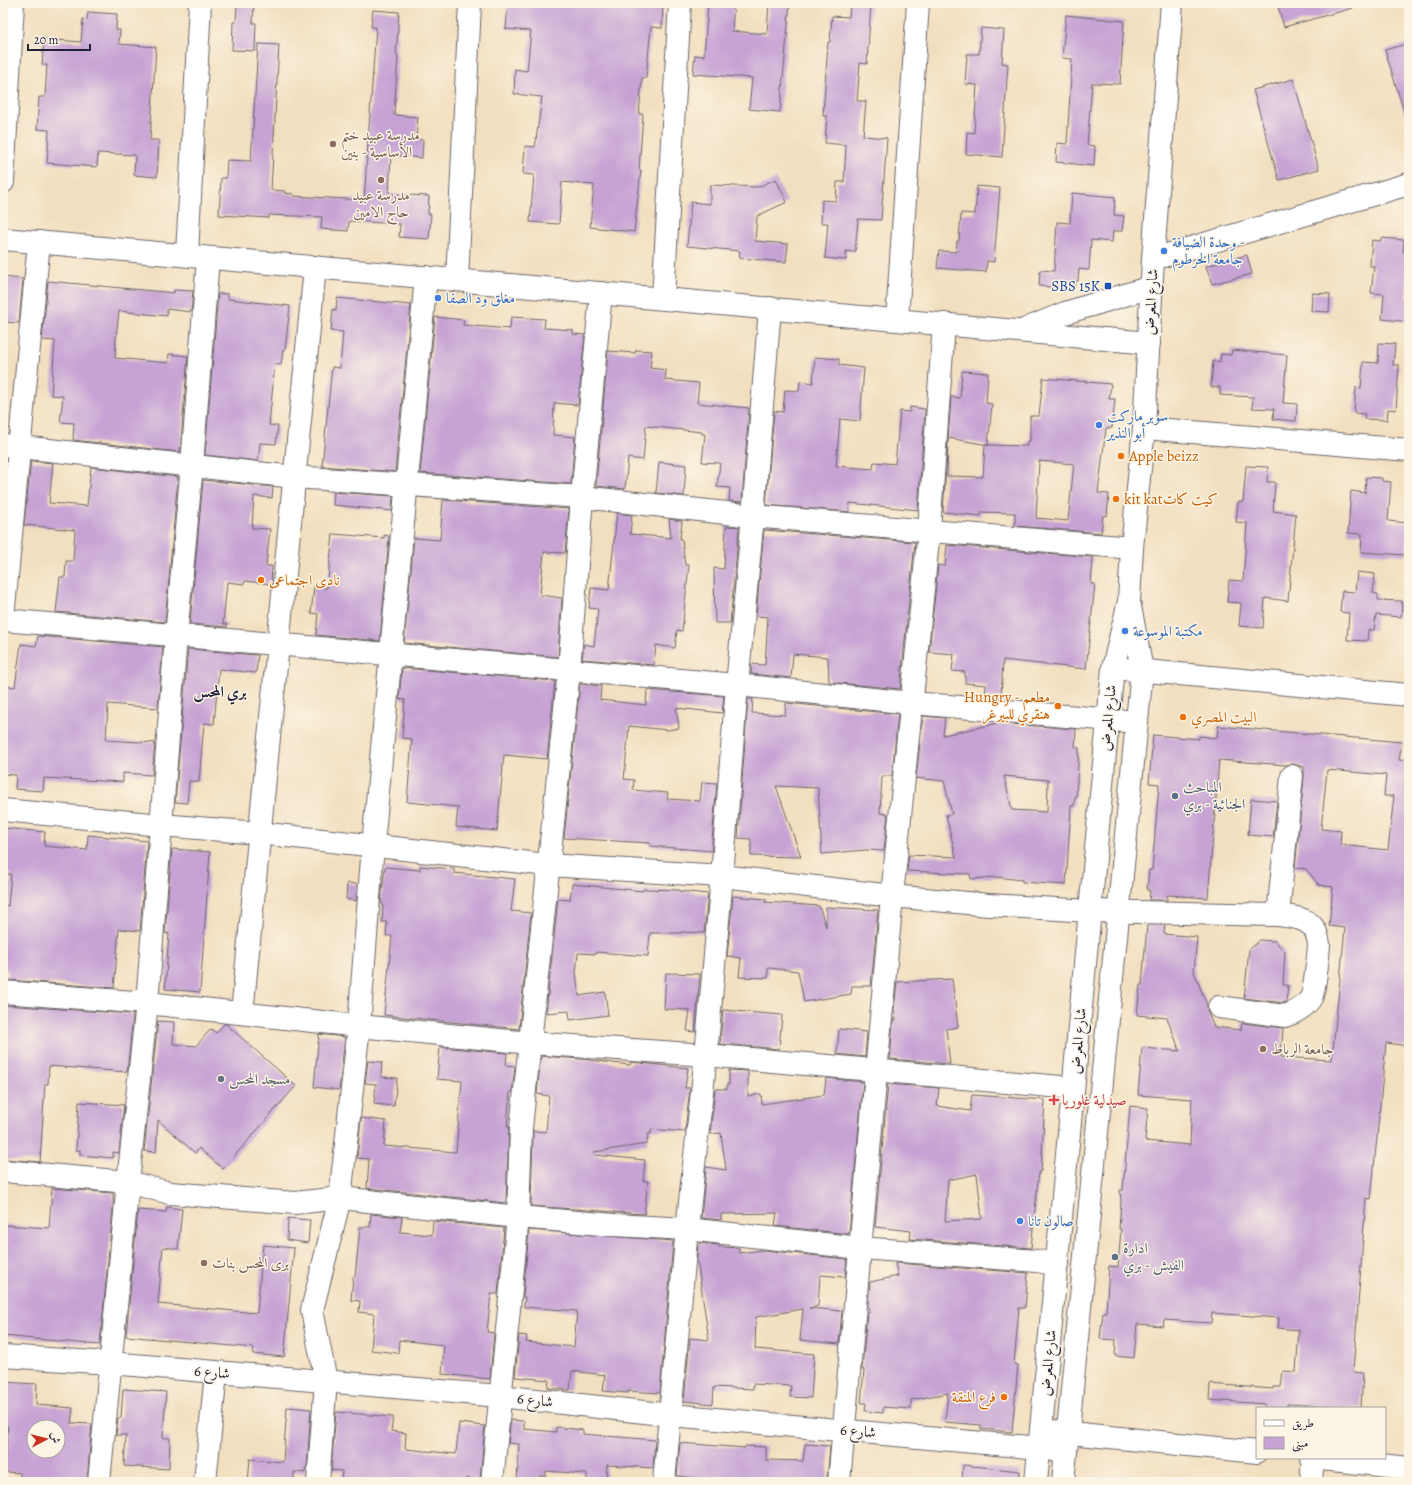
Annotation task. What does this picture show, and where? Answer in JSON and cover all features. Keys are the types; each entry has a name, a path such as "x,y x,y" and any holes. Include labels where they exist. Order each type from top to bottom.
{"street":[{"path":"3,182 13,3"},
{"path":"99,1482 147,1003 176,636 192,465 198,256 200,3"},
{"path":"457,280 470,3"},
{"path":"663,298 680,3"},
{"path":"897,320 918,3"},
{"name":"شارع المعرض","path":"1036,1482 1113,668 1129,601 1132,548 1144,428 1151,287 1173,8"},
{"path":"1153,259 1409,184"},
{"path":"3,239 1149,343"},
{"path":"39,242 11,446 3,619 176,636 737,685 912,703 1137,722"},
{"path":"242,1013 314,267"},
{"path":"318,1482 326,1381 312,1310 340,1198 359,1026 373,845 426,277"},
{"path":"1021,331 1065,313 1151,287"},
{"path":"492,1482 518,1217 521,1128 569,671 582,497 601,293"},
{"path":"664,1482 687,1229 706,1055 770,308"},
{"path":"839,1482 892,896 929,530 944,324"},
{"path":"1144,428 1409,450"},
{"path":"11,446 294,477 582,497 753,516 1132,548"},
{"name":"شارع المعرض","path":"1063,1482 1142,670 1129,601"},
{"path":"1113,668 1409,695"},
{"path":"1278,915 1292,776"},
{"path":"3,810 259,833 548,865 722,876 892,896 990,905 1090,911 1278,915 1303,919 1314,928 1319,944 1313,996 1302,1008 1285,1016 1219,1007"},
{"path":"3,992 147,1003 530,1043 706,1055 1073,1088"},
{"path":"3,1171 128,1182 170,1193 295,1203 340,1198 518,1217 687,1229 860,1248 1037,1261 1057,1264"},
{"name":"شارع 6","path":"3,1356 110,1363 500,1396 671,1415 844,1430 1040,1439 1067,1442 1256,1452"},
{"path":"205,1482 216,1373"},
{"path":"1311,1482 1312,1459"},
{"path":"1322,1459 1409,1468"}],"building":[{"path":"237,3 254,3 253,23 256,23 255,51 232,50 233,22 236,22"},
{"path":"508,3 663,4 662,28 651,27 646,78 642,78 639,114 643,114 639,170 641,170 634,232 590,227 594,185 562,182 559,224 530,222 534,175 523,174 525,146 535,147 542,97 514,94 515,69 527,71 531,31 506,29"},
{"path":"708,3 734,3 732,31 767,34 769,3 790,3 780,112 749,109 752,78 693,74 695,55 704,56"},
{"path":"850,3 871,3 867,64 860,63 857,101 866,101 863,136 887,138 881,220 858,219 855,252 846,251 846,260 825,258 828,223 821,223 822,200 836,201 837,182 844,182 846,145 825,143 827,116 823,116 828,42 830,42 832,16 849,17"},
{"path":"1277,3 1352,3 1353,8 1284,27"},
{"path":"373,10 399,12 394,115 418,117 416,139 423,140 422,158 391,155 389,194 429,196 428,214 431,214 429,239 399,237 400,224 349,221 348,231 321,229 322,217 269,215 269,218 219,215 221,178 226,178 227,160 251,161 258,44 279,45 271,190 285,191 284,193 293,194 293,196 364,200 376,27 371,27"},
{"path":"88,12 117,14 116,30 120,30 119,44 156,47 150,140 159,140 157,177 134,175 135,155 98,153 97,167 47,163 49,130 37,129 39,97 45,97 47,65 42,65 44,39 81,42 83,19 87,20"},
{"path":"1066,15 1124,21 1120,84 1092,83 1087,145 1095,146 1094,166 1056,162 1057,143 1067,144 1072,59 1062,58"},
{"path":"981,28 1004,30 1002,63 1008,64 1002,157 966,154 967,132 974,133 977,85 965,84 967,54 979,54"},
{"path":"1409,43 1409,114 1405,115 1385,50"},
{"path":"1293,79 1319,169 1279,180 1253,90"},
{"path":"776,179 787,202 757,216 755,241 788,244 786,262 739,258 740,251 687,246 691,202 710,204 710,185 758,187"},
{"path":"977,186 1000,188 994,262 987,261 986,272 937,268 939,251 956,252 957,241 959,241 961,213 975,214"},
{"path":"1072,193 1115,197 1114,215 1124,216 1122,231 1113,231 1112,242 1091,240 1089,270 1079,269 1078,281 1075,281 1074,289 1039,286 1040,270 1054,271 1057,222 1070,223"},
{"path":"1381,238 1404,240 1403,252 1409,252 1406,299 1409,300 1409,322 1382,319 1384,294 1371,293 1374,266 1370,266 1372,240 1381,241"},
{"path":"1247,255 1252,274 1212,284 1206,266"},
{"path":"3,277 23,279 19,323 3,322"},
{"path":"48,281 174,293 174,290 193,291 191,312 167,309 167,316 119,311 116,338 115,358 168,363 169,354 188,356 180,452 73,440 74,423 60,422 63,396 51,395 55,341 42,340"},
{"path":"1312,293 1330,294 1329,312 1311,311"},
{"path":"218,294 228,294 228,299 290,306 285,350 283,350 281,365 275,364 269,425 278,426 276,444 260,443 258,461 205,455"},
{"path":"337,298 411,305 395,472 322,466 332,367 340,368 343,332 331,331 333,309 336,310"},
{"path":"435,317 464,320 463,325 510,329 511,317 545,319 544,328 573,330 573,334 585,335 578,405 554,403 553,435 575,437 571,484 420,473"},
{"path":"1379,343 1395,344 1393,365 1399,365 1396,410 1388,409 1387,420 1364,419 1365,414 1354,413 1356,387 1361,388 1363,362 1378,363"},
{"path":"636,350 652,351 650,368 666,370 665,380 699,383 697,403 749,408 742,502 729,501 730,488 717,487 720,463 702,462 705,434 702,434 702,432 646,426 643,460 628,458 625,489 596,486 608,351 635,353"},
{"path":"1232,350 1287,355 1283,403 1297,404 1296,421 1273,419 1274,409 1252,408 1253,397 1220,395 1220,387 1211,387 1213,361 1220,362 1221,354 1231,355"},
{"path":"815,357 839,359 839,365 864,368 860,421 840,419 836,466 873,469 874,462 895,464 900,411 910,412 910,407 925,409 918,510 850,503 849,512 766,505 774,411 783,412 785,390 799,391 800,381 813,383"},
{"path":"962,371 988,373 986,403 992,404 988,445 948,438 951,397 960,398"},
{"path":"1043,378 1111,384 1109,399 1115,399 1112,428 1106,428 1098,493 1109,494 1107,516 1103,515 1101,533 1015,526 1015,513 981,512 981,516 943,512 948,441 947,476 983,477 985,445 1027,446 1027,441 1030,441 1030,416 1039,416","holes":["1039,461 1074,464 1068,521 1036,518"]},
{"path":"31,461 53,463 49,503 87,506 91,467 178,477 165,622 56,612 60,577 65,577 66,561 73,561 75,530 24,525"},
{"path":"659,462 686,465 684,496 656,493"},
{"path":"1246,466 1268,467 1267,482 1275,482 1273,511 1296,514 1288,601 1265,598 1263,628 1239,626 1241,603 1227,602 1229,580 1243,581 1247,523 1236,522 1238,502 1243,502"},
{"path":"1366,477 1382,478 1382,481 1391,482 1388,521 1408,523 1406,555 1361,552 1362,534 1348,533 1351,491 1365,493"},
{"path":"203,480 273,487 272,498 254,496 252,528 270,529 266,566 272,566 271,584 245,581 244,584 227,582 223,624 227,624 227,627 190,624"},
{"path":"334,492 393,496 392,511 333,505"},
{"path":"443,500 569,509 565,553 544,552 540,595 562,598 558,657 404,643 414,538 440,540"},
{"path":"617,513 632,515 630,534 671,538 669,519 682,521 680,539 682,540 685,565 689,565 682,631 677,630 675,648 656,645 654,665 582,659 584,644 594,646 598,609 589,608 591,588 609,590"},
{"path":"726,526 739,527 730,623 715,623 714,568 724,569"},
{"path":"764,530 915,542 900,689 829,682 828,657 793,654 791,678 751,674 752,664 765,665 768,617 756,616"},
{"path":"333,534 384,538 384,535 389,536 380,641 316,635 318,614 311,613 314,587 327,588"},
{"path":"947,545 1093,557 1091,584 1095,584 1086,669 1003,660 1001,698 985,697 986,685 965,683 965,672 952,671 954,654 929,652 938,565 945,566"},
{"path":"1357,572 1375,574 1373,593 1378,594 1378,600 1402,601 1401,617 1376,615 1374,630 1368,630 1367,641 1347,640 1349,613 1340,612 1342,591 1355,592"},
{"path":"38,636 163,647 158,708 108,704 106,740 155,743 152,775 123,773 123,782 44,778 43,791 15,789 16,775 3,774 3,736 6,686 15,687 21,644 36,646"},
{"path":"188,649 258,655 256,673 219,669 214,724 204,723 199,782 189,781 187,803 175,802"},
{"path":"402,668 555,681 547,759 504,755 497,831 456,827 458,807 407,802 412,739 402,738 405,700 399,699"},
{"path":"580,684 601,686 600,700 646,705 647,690 724,696 722,713 676,708 679,728 668,730 629,726 624,779 634,780 633,790 668,793 667,799 700,801 702,782 717,783 711,851 650,846 650,843 564,838"},
{"path":"748,699 753,699 752,713 785,715 786,703 898,714 892,776 882,776 880,813 888,814 884,851 865,850 822,854 818,788 776,786 801,857 751,856 751,839 738,838"},
{"path":"923,716 945,718 943,735 999,723 1076,729 1075,747 1079,748 1076,798 1075,797 1074,806 1071,806 1066,885 1022,882 1022,880 996,877 971,879 970,874 907,871 909,855 956,857 946,815 952,814 944,781 916,778","holes":["1004,776 1048,780 1047,812 1012,810"]},
{"path":"1218,726 1402,742 1399,760 1409,761 1409,1046 1386,1043 1371,1199 1366,1198 1353,1372 1363,1373 1361,1407 1287,1404 1287,1407 1265,1407 1265,1404 1209,1400 1210,1384 1273,1389 1273,1387 1281,1387 1283,1371 1296,1372 1299,1330 1278,1328 1279,1318 1212,1313 1211,1323 1164,1320 1163,1326 1137,1324 1134,1358 1115,1356 1116,1340 1100,1339 1103,1312 1106,1312 1109,1266 1118,1267 1121,1229 1119,1229 1121,1201 1120,1190 1123,1190 1130,1106 1148,1108 1145,1141 1190,1145 1192,1099 1138,1095 1142,1048 1180,1051 1167,1018 1137,1015 1140,985 1142,985 1147,925 1165,925 1164,934 1197,937 1194,972 1214,1027 1241,1030 1242,1023 1283,1028 1281,1057 1332,1060 1345,928 1329,926 1333,887 1319,885 1306,869 1295,868 1304,767 1293,764 1286,765 1219,760 1208,898 1167,895 1167,900 1149,900 1150,891 1147,890 1149,870 1152,870 1159,784 1149,783 1153,735 1199,739 1199,736 1217,738","holes":["1327,770 1386,775 1384,796 1394,796 1388,850 1340,845 1341,831 1321,829"]},
{"path":"1251,799 1277,801 1273,837 1248,835"},
{"path":"3,828 45,832 44,846 87,850 88,835 147,841 140,931 119,929 114,988 7,980 8,970 3,969 3,905 8,906 11,874 3,874"},
{"path":"172,849 210,852 200,992 165,989 169,934 165,933"},
{"path":"420,866 454,869 454,873 515,879 511,911 531,913 519,1029 384,1015 392,936 386,936 387,922 382,922 383,904 381,903 385,867 420,870"},
{"path":"347,883 357,884 356,901 346,899"},
{"path":"572,884 643,891 643,889 679,890 708,894 704,933 650,933 648,956 596,952 596,954 578,953 576,973 579,996 605,992 608,1015 570,1020 569,1011 546,1013 558,899 570,900"},
{"path":"733,896 766,899 765,902 819,906 826,927 826,907 878,910 871,986 852,986 851,994 804,1002 798,971 768,968 768,978 739,977 741,958 727,956"},
{"path":"1260,940 1275,941 1285,952 1283,985 1288,985 1286,1002 1284,1003 1244,998 1249,950"},
{"path":"666,973 700,974 695,1032 687,1031 690,1010 664,1009"},
{"path":"952,979 958,1027 946,1029 950,1064 890,1059 893,1020 896,1020 894,1009 897,982"},
{"path":"3,1005 133,1014 127,1072 49,1066 48,1084 45,1084 40,1162 3,1159"},
{"path":"723,1010 782,1015 779,1049 720,1044"},
{"path":"158,1021 174,1022 173,1044 196,1046 211,1029 216,1033 224,1024 226,1024 296,1086 223,1169 199,1148 195,1153 158,1120 156,1152 144,1151"},
{"path":"839,1029 867,1032 865,1057 837,1054"},
{"path":"319,1034 345,1037 339,1090 314,1087"},
{"path":"440,1047 507,1053 506,1065 515,1066 512,1092 510,1092 507,1126 509,1127 506,1203 367,1188 369,1159 357,1158 361,1118 386,1121 384,1146 456,1152 462,1081 437,1079"},
{"path":"541,1056 630,1065 631,1062 688,1068 685,1088 690,1088 685,1132 651,1129 651,1134 648,1134 647,1144 594,1152 595,1155 645,1160 643,1181 648,1181 644,1214 531,1206 533,1131 546,1132 549,1096 537,1094"},
{"path":"368,1061 382,1062 381,1077 397,1078 394,1106 374,1104 376,1084 365,1083"},
{"path":"729,1070 748,1071 748,1096 761,1094 762,1104 824,1095 826,1078 863,1082 849,1234 775,1226 777,1213 721,1214 721,1220 701,1218 706,1167 726,1170 721,1133 710,1134 715,1089 727,1089 727,1084 729,1085"},
{"path":"888,1084 939,1088 937,1106 970,1111 972,1095 1045,1100 1041,1171 1039,1171 1031,1248 910,1239 911,1231 875,1227","holes":["977,1174 982,1219 945,1221 948,1180"]},
{"path":"79,1102 124,1105 119,1153 113,1152 113,1158 80,1155 80,1150 76,1150"},
{"path":"52,1188 113,1193 113,1208 100,1345 3,1336 3,1225 49,1228"},
{"path":"167,1207 182,1209 178,1249 163,1247 158,1304 257,1313 263,1245 294,1248 284,1357 253,1354 254,1348 126,1336 138,1210 166,1212"},
{"path":"371,1214 402,1217 400,1232 432,1235 433,1221 504,1228 498,1294 491,1294 487,1332 494,1333 490,1379 442,1374 444,1345 399,1340 398,1353 371,1350 374,1314 359,1312 360,1301 351,1300 360,1227 370,1227"},
{"path":"288,1218 310,1220 308,1243 287,1240"},
{"path":"529,1230 673,1241 660,1393 603,1391 605,1375 572,1371 570,1390 548,1388 549,1380 515,1377 519,1335 527,1336 526,1342 574,1347 577,1311 524,1307 525,1297 523,1297"},
{"path":"698,1243 719,1245 719,1247 739,1248 739,1253 763,1250 847,1259 845,1277 820,1275 818,1306 809,1308 842,1311 839,1344 800,1340 803,1309 756,1317 755,1349 814,1354 811,1398 790,1397 791,1386 753,1384 753,1389 714,1387 713,1404 684,1401 690,1338 709,1340 697,1259"},
{"path":"895,1263 1028,1273 1025,1308 1019,1308 1014,1364 1018,1365 1012,1432 981,1429 981,1425 945,1422 948,1393 911,1400 911,1409 883,1407 883,1413 865,1411 866,1403 861,1403 864,1370 862,1370 867,1313 869,1313 868,1304 870,1282 898,1276"},
{"path":"3,1382 37,1384 36,1405 73,1408 71,1423 92,1424 87,1482 20,1482 20,1473 4,1472 8,1426 3,1426"},
{"path":"123,1389 166,1392 163,1438 170,1438 169,1469 124,1466 126,1435 116,1435 118,1418 121,1418"},
{"path":"287,1407 311,1409 307,1468 305,1468 305,1473 294,1472 294,1482 248,1482 250,1459 283,1462"},
{"path":"336,1412 393,1417 391,1431 406,1433 405,1449 456,1454 459,1423 485,1426 480,1480 466,1478 466,1482 423,1482 405,1480 405,1482 341,1482 342,1471 331,1470"},
{"path":"511,1420 524,1421 524,1429 556,1432 556,1427 583,1430 583,1434 655,1440 653,1468 607,1465 606,1482 587,1482 587,1474 546,1471 546,1476 539,1476 539,1482 517,1482 519,1444 508,1443"},
{"path":"680,1443 745,1448 745,1446 766,1447 766,1460 803,1461 805,1444 830,1446 827,1482 697,1482 697,1478 677,1476"},
{"path":"963,1465 1020,1471 1020,1482 962,1482"}],"place":[{"name":"مدرسة عبيد ختم الأساسية - بنين","path":"333,144"},
{"name":"مدرسة عبيد حاج الامين","path":"381,180"},
{"name":"وحدة الضيافة - جامعة الخرطوم","path":"1164,251"},
{"name":"SBS 15K","path":"1108,286"},
{"name":"مغلق ود الصفا","path":"438,298"},
{"name":"سوبر ماركت أبو النذير","path":"1099,425"},
{"name":"Apple beizz","path":"1121,456"},
{"name":"kit katكيت كات","path":"1116,499"},
{"name":"نادى اجتماعى","path":"261,580"},
{"name":"مكتبة الموسوعة","path":"1125,631"},
{"name":"Hungry - مطعم هنقري للبيرغر","path":"1058,706"},
{"name":"البيت المصري","path":"1183,717"},
{"name":"المباحث الجنائية - بري","path":"1175,796"},
{"name":"جامعة الرباط","path":"1263,1049"},
{"name":"مسجد المحس","path":"221,1079"},
{"name":"صيدلية غلوريا","path":"1054,1100"},
{"name":"صالون تانا","path":"1020,1221"},
{"name":"ادارة الفيش - بري","path":"1115,1257"},
{"name":"برى المحس بنات","path":"204,1263"},
{"name":"فرع المنقة","path":"1004,1397"}],"district":[{"name":"بري المحس","path":"220,691"}]}
